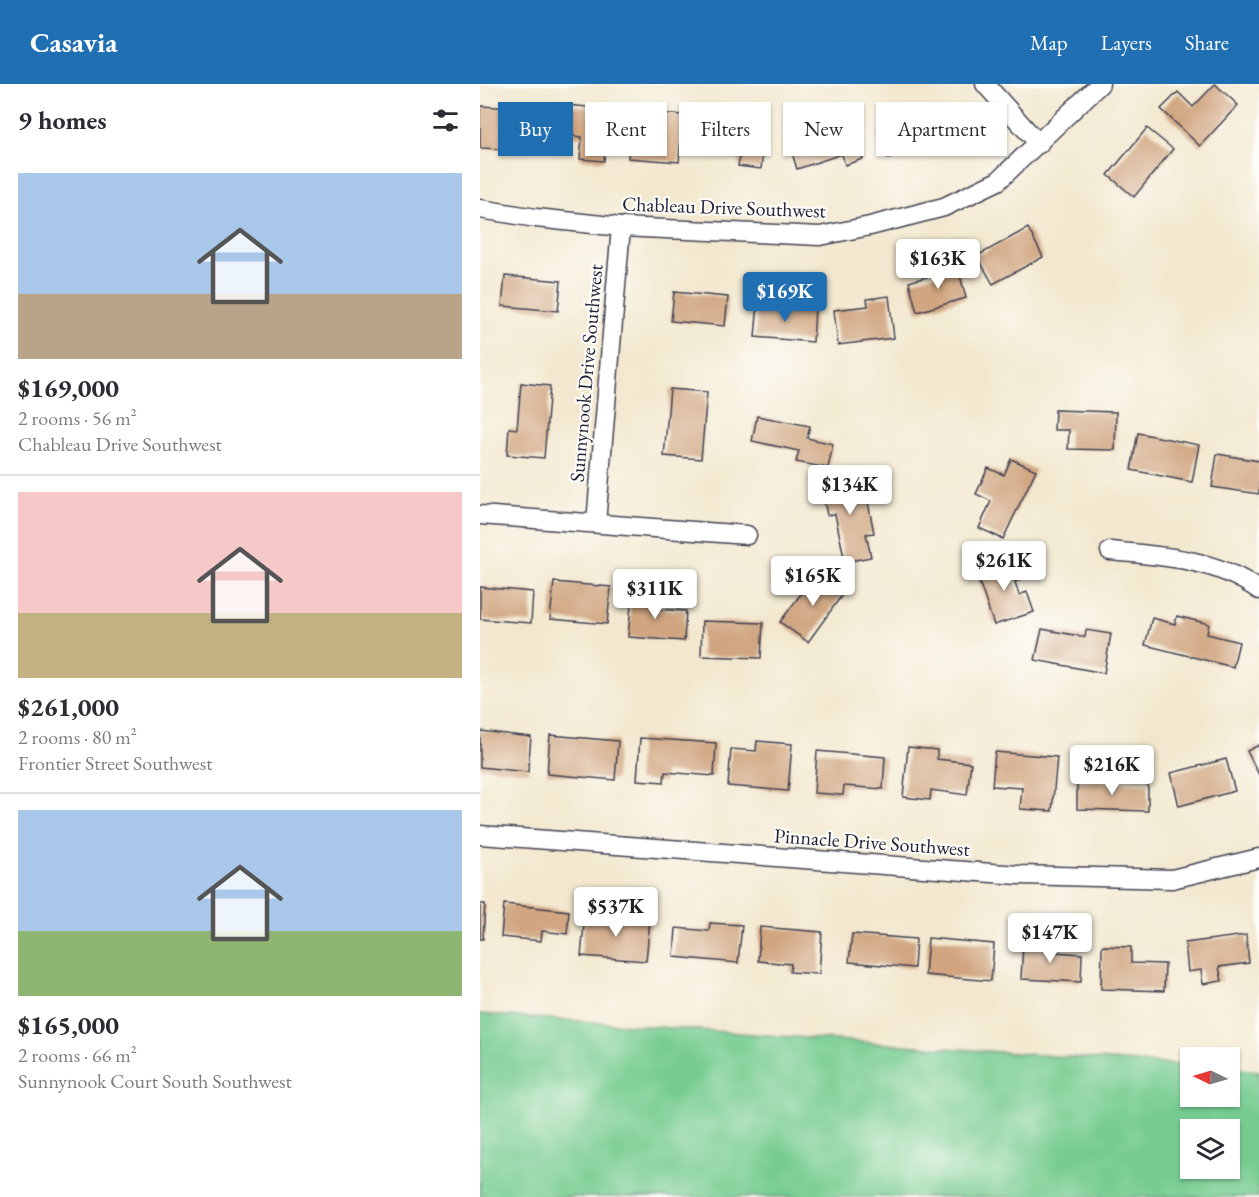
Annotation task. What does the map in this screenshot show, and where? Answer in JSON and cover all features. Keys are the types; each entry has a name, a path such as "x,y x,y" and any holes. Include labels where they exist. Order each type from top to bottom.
{"street":[{"path":"985,84 1039,144"},
{"name":"Chableau Drive Southwest","path":"480,209 536,218 621,227 820,236 870,226 944,207 998,181 1100,84"},
{"name":"Sunnynook Drive Southwest","path":"596,524 621,227"},
{"path":"480,515 747,535"},
{"path":"1110,551 1174,557 1205,564 1259,590"},
{"name":"Pinnacle Drive Southwest","path":"480,835 1019,875 1172,879 1259,858"}],"green space":[{"path":"480,1014 1180,1065 1180,1107 1240,1107 1240,1069 1259,1071 1259,1197 480,1197"}],"building":[{"path":"1215,84 1238,105 1200,146 1161,109 1178,92 1193,107"},
{"path":"480,106 498,107 498,149 480,148"},
{"path":"573,106 585,107 585,156 604,156 604,161 580,159 582,137 573,136"},
{"path":"667,114 679,115 679,162 628,158 628,156 667,156"},
{"path":"1147,128 1173,149 1134,197 1108,175"},
{"path":"740,156 762,156 761,169 738,166"},
{"path":"793,156 836,156 797,169"},
{"path":"843,156 862,156 863,159 845,165"},
{"path":"1028,228 1043,257 993,284 977,256"},
{"path":"958,268 966,298 917,312 909,282"},
{"path":"505,276 561,281 558,311 502,306"},
{"path":"674,292 728,297 725,326 671,321"},
{"path":"889,296 894,338 838,345 834,310 868,306 867,299"},
{"path":"758,303 815,308 813,342 755,337"},
{"path":"521,383 550,386 544,458 507,455 509,428 517,429"},
{"path":"670,389 707,392 701,459 664,456"},
{"path":"1055,410 1116,412 1115,450 1068,449 1069,430 1054,430"},
{"path":"757,416 810,426 807,438 833,444 828,468 796,462 799,451 752,441"},
{"path":"1138,433 1199,445 1192,482 1131,470"},
{"path":"1217,454 1259,461 1259,494 1212,487"},
{"path":"1011,459 1036,470 1003,539 979,528 991,501 976,494 988,468 1004,475"},
{"path":"863,477 874,533 866,534 871,557 845,562 835,514 827,515 821,486"},
{"path":"1016,559 1023,579 1015,582 1019,595 1027,592 1034,612 994,625 976,573"},
{"path":"818,571 845,591 808,642 780,622"},
{"path":"554,582 611,587 607,624 550,619"},
{"path":"480,587 533,592 531,623 480,619"},
{"path":"632,594 659,596 657,609 686,611 684,641 628,637"},
{"path":"1177,616 1209,624 1207,634 1239,642 1233,667 1145,645 1152,618 1175,624"},
{"path":"702,621 763,623 761,658 701,656"},
{"path":"1042,629 1085,637 1086,630 1111,634 1104,673 1035,660"},
{"path":"480,731 531,737 528,772 480,767"},
{"path":"550,735 618,741 615,780 547,774"},
{"path":"640,738 716,743 714,776 665,772 664,782 637,780"},
{"path":"757,741 792,744 788,791 728,786 731,749 756,751"},
{"path":"1259,745 1259,775 1247,751"},
{"path":"908,747 937,750 937,759 971,763 967,795 931,790 930,800 903,797"},
{"path":"817,751 885,757 883,789 844,786 843,795 814,793"},
{"path":"995,752 1057,757 1052,811 1020,809 1022,788 992,786"},
{"path":"1226,759 1235,791 1179,806 1171,773"},
{"path":"1077,782 1148,784 1148,811 1077,809"},
{"path":"480,904 485,904 483,939 480,939"},
{"path":"504,904 569,911 567,934 542,931 541,941 501,937"},
{"path":"585,914 650,919 646,961 581,956"},
{"path":"710,923 742,925 738,963 674,957 676,928 709,931"},
{"path":"760,927 822,932 819,974 790,972 791,964 758,961"},
{"path":"852,934 916,939 914,968 849,962"},
{"path":"1246,935 1249,963 1219,967 1222,981 1203,984 1201,970 1188,972 1185,943"},
{"path":"928,938 994,944 991,981 925,975"},
{"path":"1023,944 1054,945 1054,952 1082,954 1081,982 1021,979"},
{"path":"1102,946 1131,947 1131,963 1165,964 1164,991 1101,989"}]}
